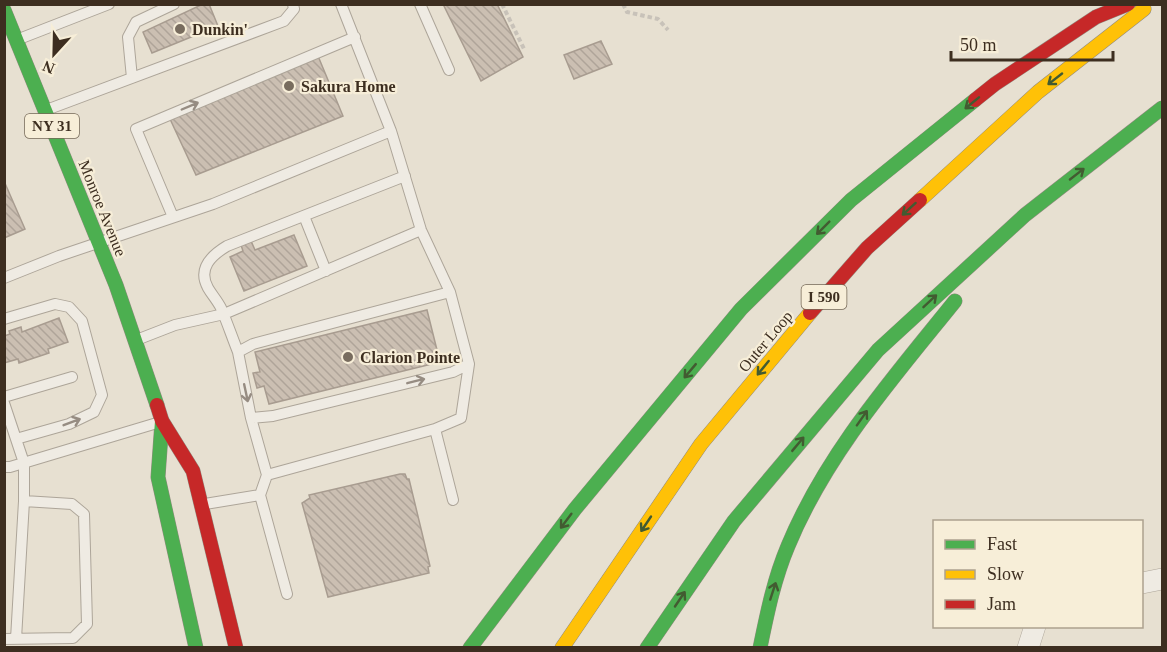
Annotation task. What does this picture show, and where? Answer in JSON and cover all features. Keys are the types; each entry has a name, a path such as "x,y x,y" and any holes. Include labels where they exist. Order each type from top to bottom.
{"main road":[{"path":"470,648 575,509 741,309 851,200 995,84 1096,17 1128,4"},
{"name":"Outer Loop","path":"562,648 701,444 782,345 867,248 1038,92 1150,4"},
{"name":"Monroe Avenue","path":"4,10 100,242 136,340 162,421 193,471 236,648"},
{"path":"647,648 734,521 878,350 1025,214 1162,108"},
{"path":"760,648 769,604 788,546 807,506 835,457 874,402 1025,214"},
{"name":"Monroe Avenue","path":"162,421 158,477 196,648"}],"street":[{"path":"1143,583 1162,579"},
{"path":"1028,648 1035,628"}],"lane":[{"path":"16,40 109,4"},
{"path":"132,78 129,37 136,22 174,4"},
{"path":"267,475 435,429 461,418 469,364 450,292 421,230 391,131 356,37 341,4"},
{"path":"420,4 449,70"},
{"path":"46,110 284,21 293,7"},
{"path":"173,217 136,129 356,37"},
{"path":"4,278 100,242 213,204 391,131"},
{"path":"287,594 260,495 267,475 237,352 224,314 217,299 207,286 204,276 207,265 212,255 227,246 405,176"},
{"path":"304,216 326,271"},
{"path":"136,340 175,325 224,314 421,230"},
{"path":"237,352 253,344 450,292"},
{"path":"4,319 56,304 69,307 82,321 102,395 94,412 69,424 16,439"},
{"path":"252,418 273,416 453,372 469,364"},
{"path":"4,397 72,377"},
{"path":"4,403 24,463 16,639"},
{"path":"4,467 162,421"},
{"path":"435,429 453,500"},
{"path":"201,505 260,495"},
{"path":"4,639 73,638 87,624 84,514 72,504 24,501"}],"path":[{"path":"501,4 525,51"},
{"path":"623,4 627,12 658,19 668,30"}],"building":[{"name":"Dunkin'","path":"203,4 209,4 218,26 152,53 143,32"},
{"path":"443,4 497,4 523,57 481,81"},
{"path":"601,41 612,64 574,79 564,55"},
{"name":"Sakura Home","path":"318,56 343,116 196,175 170,119"},
{"path":"4,181 25,229 4,238"},
{"path":"294,235 307,266 244,291 230,257 243,251 241,245 251,241 255,250"},
{"name":"Clarion Pointe","path":"427,310 440,362 269,404 264,386 257,388 253,373 260,372 255,352"},
{"path":"59,318 68,342 48,349 49,353 19,363 18,359 4,363 4,336 10,334 9,331 21,327 22,332"},
{"path":"405,474 409,479 430,566 428,567 429,573 328,597 302,503 310,498 309,495"}],"traffic: fast":[{"path":"4,10 116,285 157,405"},
{"path":"470,648 575,509 741,309 851,200 975,100"},
{"path":"647,648 734,521 878,350 1025,215 1162,108"},
{"path":"760,648 771,597 783,558 821,480 862,418 955,301"},
{"path":"162,421 158,477 196,648"}],"traffic: slow":[{"path":"920,200 1038,92 1144,9"},
{"path":"562,648 701,444 810,313"}],"traffic: jam":[{"path":"975,100 995,84 1096,17 1128,4"},
{"path":"810,313 867,248 920,200"},
{"path":"157,405 162,421 193,471 236,648"}],"place":[{"name":"Dunkin'","path":"180,29"},
{"name":"Sakura Home","path":"289,86"},
{"name":"Clarion Pointe","path":"348,357"}]}
